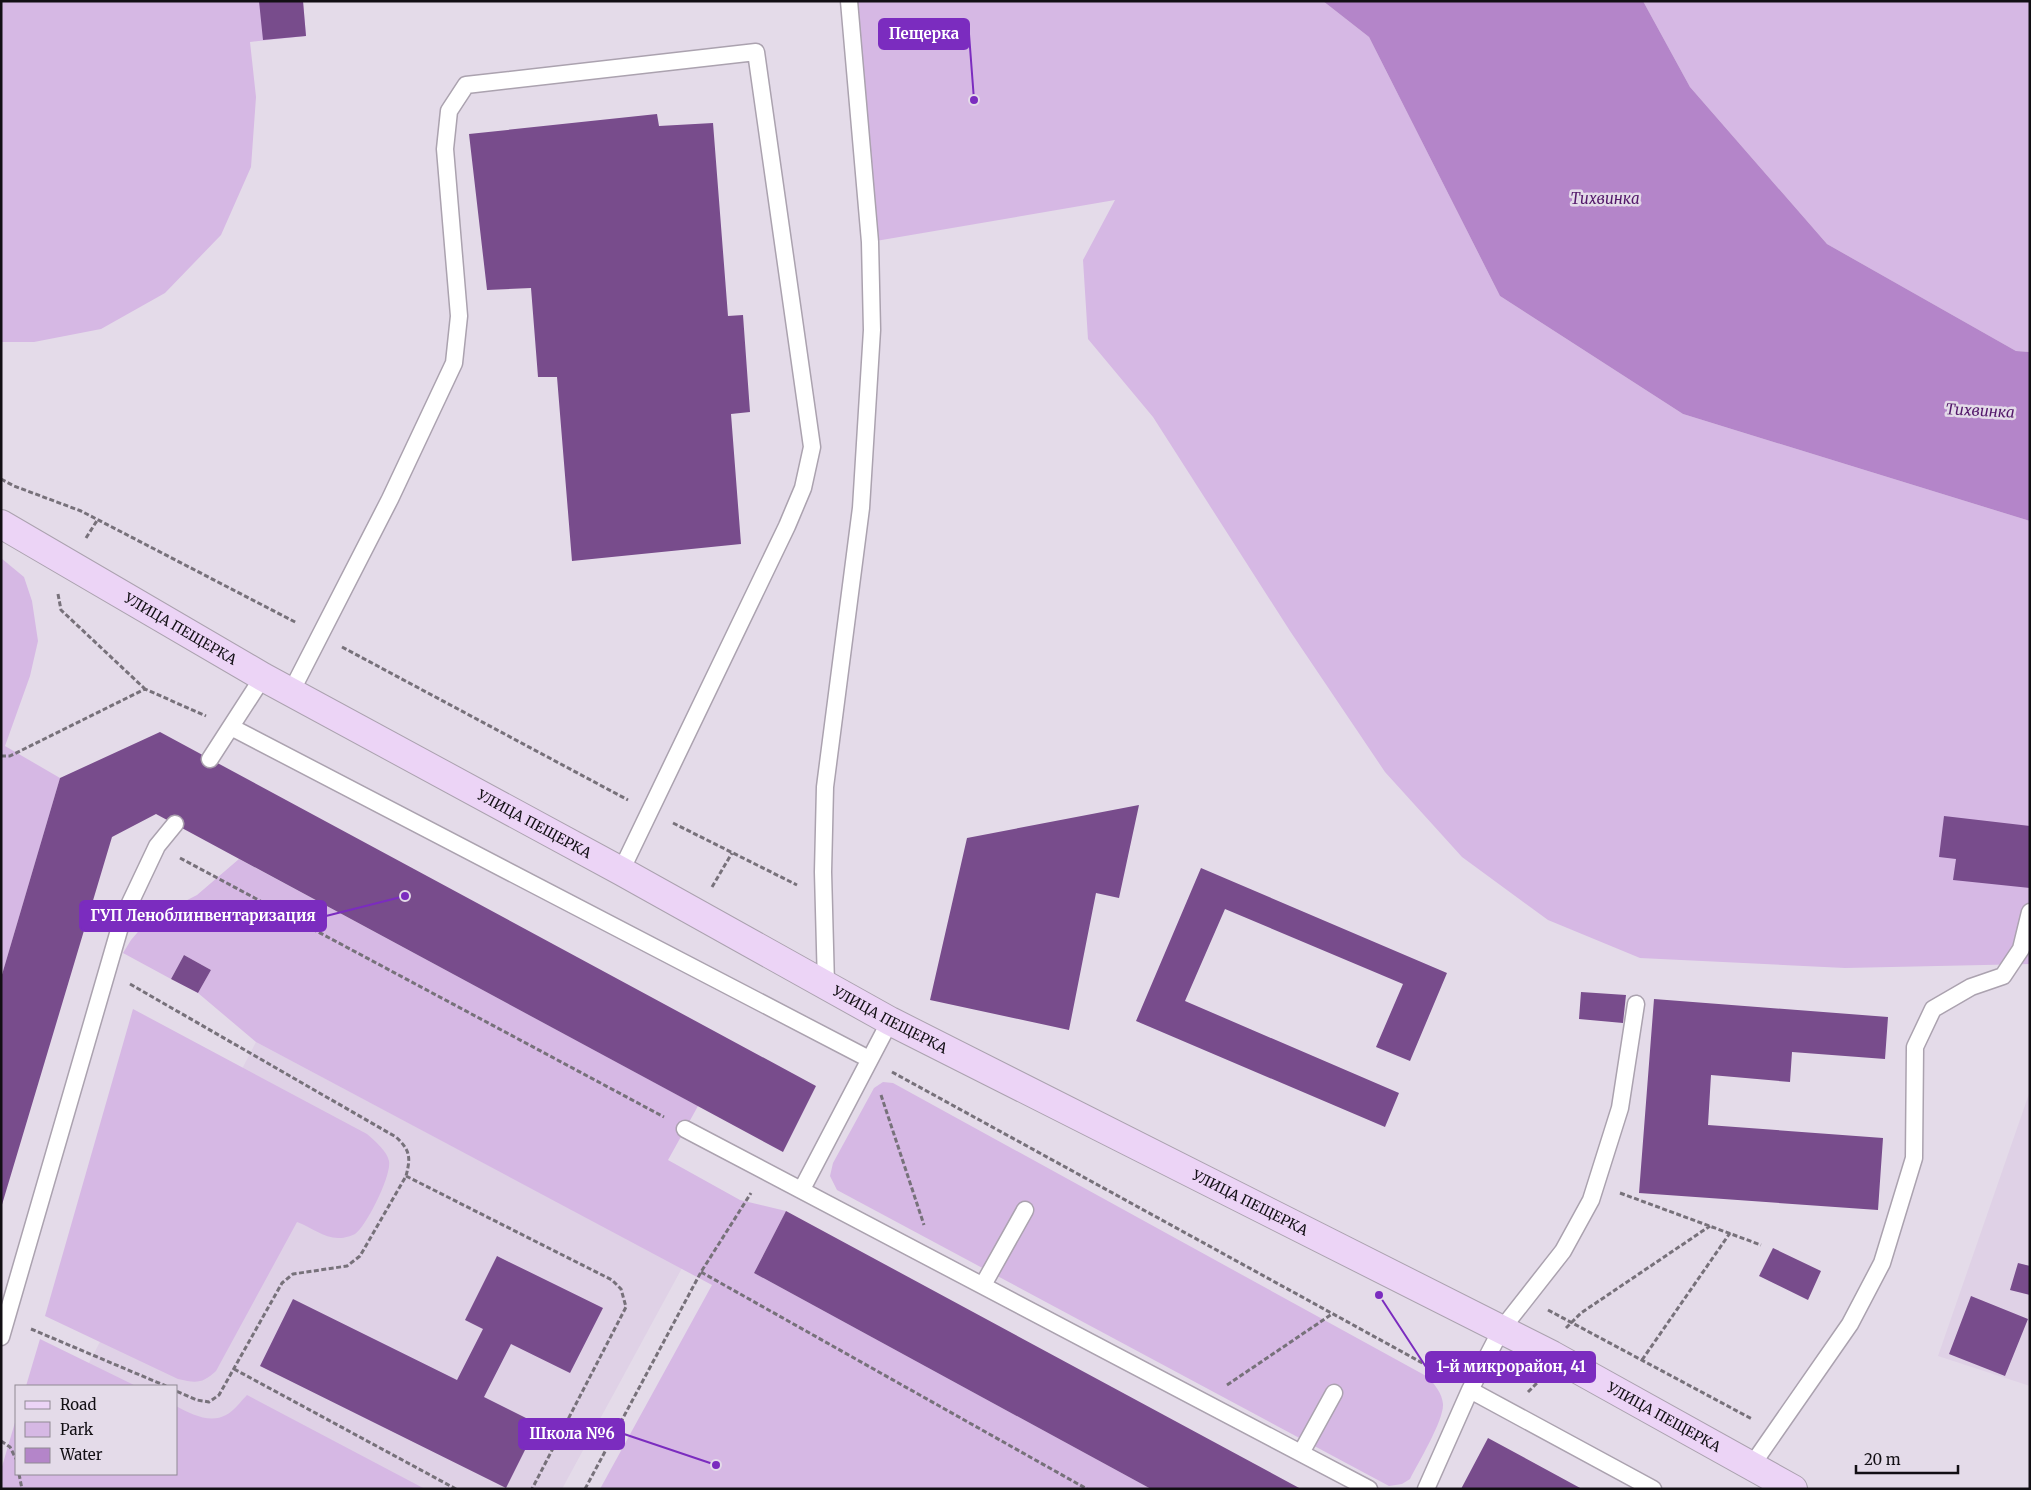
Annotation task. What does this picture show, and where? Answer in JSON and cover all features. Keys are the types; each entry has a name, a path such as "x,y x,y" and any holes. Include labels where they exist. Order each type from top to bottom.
{"street":[{"name":"УЛИЦА ПЕЩЕРКА","path":"1,524 263,677 890,1021 1552,1355 1793,1489"}],"lane":[{"path":"826,985 823,898 825,787 860,508 872,330 870,242 849,1"},
{"path":"291,692 399,481 454,364 459,316 445,149 449,112 466,85 756,52 812,446 802,488 788,526 621,872"},
{"path":"210,759 263,677"},
{"path":"231,727 869,1059"},
{"path":"1,1337 4,1318 122,920 157,846 175,824"},
{"path":"1752,1465 1850,1324 1882,1263 1914,1158 1915,1047 1929,1017 1933,1010 1971,987 2004,976 2021,949 2030,912"},
{"path":"1426,1489 1470,1390 1501,1330 1563,1251 1591,1200 1620,1108 1636,1004"},
{"path":"802,1189 890,1021"},
{"path":"685,1129 1369,1489"},
{"path":"983,1285 1026,1210"},
{"path":"1470,1390 1653,1489"},
{"path":"1301,1453 1334,1393"}],"path":[{"path":"1,479 14,486 81,511 650,811 823,898"},
{"path":"1,756 10,756 145,689 231,727"},
{"path":"157,846 685,1129"},
{"path":"108,972 396,1137 407,1147 410,1162 406,1176 360,1256 347,1266 293,1274 282,1283 219,1396 209,1402 197,1400 178,1392"},
{"path":"869,1059 936,1260"},
{"path":"869,1059 1470,1390"},
{"path":"585,1489 700,1272 765,1171"},
{"path":"406,1176 612,1280 621,1289 626,1307 532,1489"},
{"path":"1596,1185 1761,1245"},
{"path":"1506,1409 1526,1395 1537,1383 1566,1328 1581,1313 1710,1226"},
{"path":"1642,1360 1730,1233"},
{"path":"700,1272 1087,1489"},
{"path":"1525,1298 1775,1432"},
{"path":"1204,1401 1332,1314"},
{"path":"4,1318 164,1385"},
{"path":"234,1368 456,1489"},
{"path":"1,1441 10,1447 15,1457"},
{"path":"20,1475 22,1489"}],"shaded area":[{"path":"256,1042 682,1268 562,1489 43,1489 178,1475 178,1385 78,1385"},
{"path":"2030,1091 2030,1386 1938,1356"}],"green space":[{"path":"1,1 303,1 306,36 250,42 256,97 251,167 221,235 165,293 101,329 34,342 1,342"},
{"path":"849,1 1323,1 1369,37 1500,296 1683,414 2030,521 2030,964 1845,968 1640,958 1548,920 1462,857 1385,772 1290,631 1153,417 1088,339 1083,260 1115,200 870,242"},
{"path":"1643,1 2030,1 2030,352 2016,351 1827,244 1690,87"},
{"path":"1,558 24,577 32,601 38,641 30,676 5,746 60,778 1,978"},
{"path":"239,859 698,1106 668,1160 740,1200 786,1211 754,1273 1151,1489 600,1489 712,1285 256,1042 198,993 211,970 184,955 171,979 123,953 143,926 164,912 197,895"},
{"path":"133,1009 367,1134 383,1150 389,1161 389,1168 377,1200 365,1222 355,1234 343,1238 334,1238 323,1235 297,1222 216,1371 207,1378 198,1381 178,1379 45,1316"},
{"path":"883,1082 893,1083 1428,1377 1436,1386 1441,1396 1442,1411 1435,1431 1410,1479 1402,1484 1389,1486 837,1190 830,1176 833,1163 874,1088"},
{"path":"40,1339 134,1385 26,1385"},
{"path":"247,1395 425,1489 1,1489 1,1470 15,1422 15,1475 178,1475 178,1407 194,1415 214,1419 220,1418 235,1408"}],"water":[{"name":"Тихвинка","path":"1323,1 1643,1 1690,87 1827,244 2016,351 2030,352 2030,521 1683,414 1500,296 1369,37"}],"building":[{"path":"259,1 303,1 306,36 263,40"},
{"path":"657,114 659,126 713,123 728,316 743,315 750,412 731,414 741,544 572,561 557,377 538,377 531,288 487,290 469,134"},
{"path":"160,732 816,1086 783,1152 156,814 112,837 1,1208 1,978 60,778"},
{"path":"1139,805 1119,898 1096,893 1069,1030 930,1000 967,838"},
{"path":"1944,816 2030,826 2030,888 1953,880 1956,859 1939,857"},
{"path":"1201,868 1447,973 1410,1061 1376,1047 1403,984 1225,909 1185,1001 1399,1093 1385,1127 1136,1021"},
{"path":"184,955 211,970 198,993 171,979"},
{"path":"1581,992 1626,995 1623,1023 1579,1019"},
{"path":"1654,999 1888,1017 1885,1059 1792,1052 1790,1082 1711,1075 1708,1125 1883,1138 1878,1210 1639,1193"},
{"path":"786,1211 1301,1489 1151,1489 754,1273"},
{"path":"1773,1248 1821,1271 1808,1300 1759,1276"},
{"path":"497,1256 603,1308 570,1373 511,1344 484,1397 538,1424 506,1488 260,1366 293,1299 457,1380 483,1329 465,1320"},
{"path":"2018,1263 2030,1266 2030,1295 2010,1290"},
{"path":"1971,1296 2028,1319 2005,1376 1949,1354"},
{"path":"1488,1438 1582,1489 1461,1489"}],"place":[{"name":"Пещерка","path":"974,100"},
{"name":"ГУП Леноблинвентаризация","path":"405,896"},
{"name":"1-й микрорайон, 41","path":"1379,1295"},
{"name":"Школа №6","path":"716,1465"}]}
